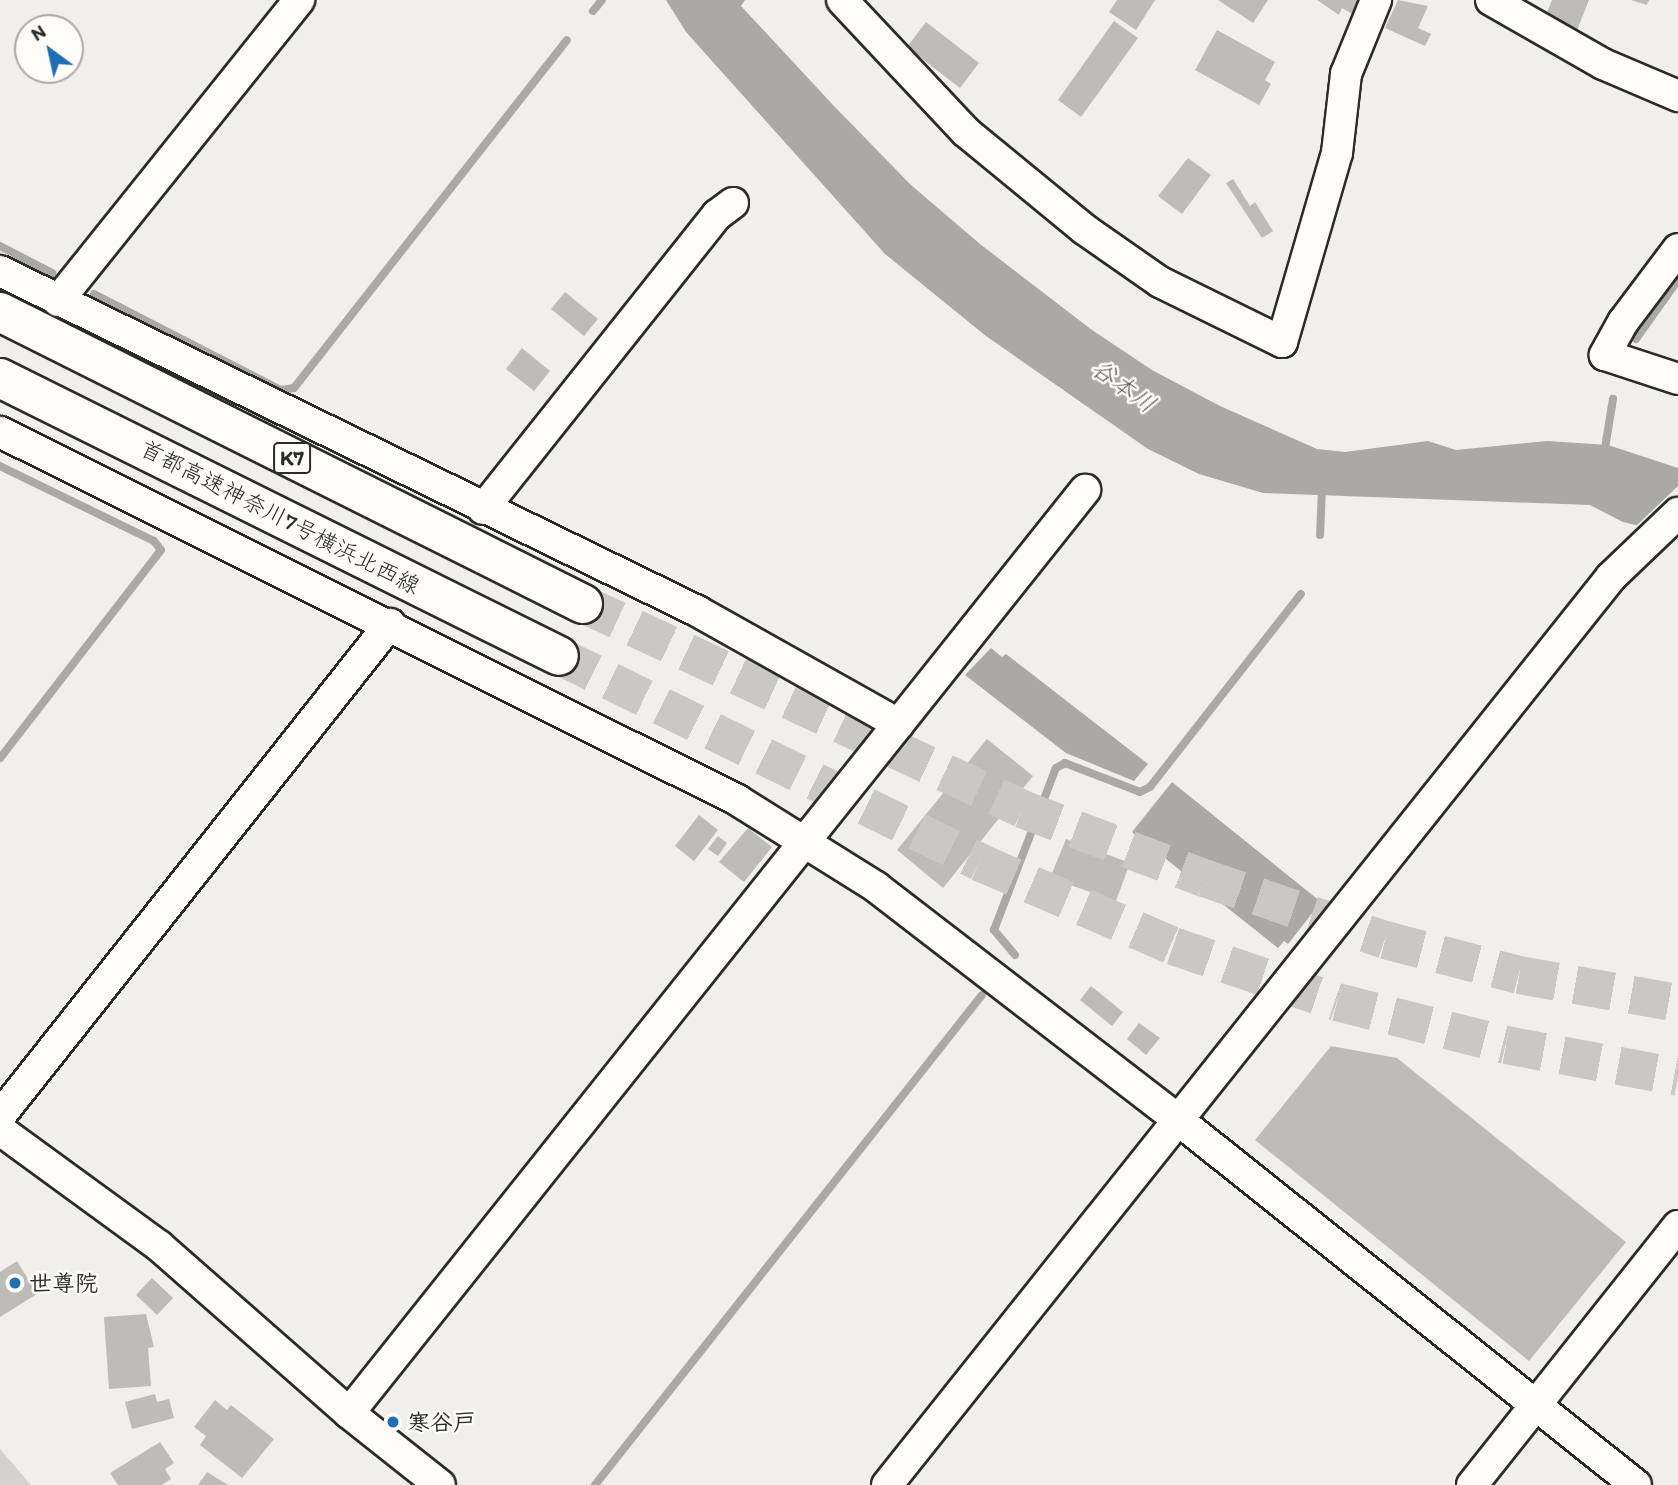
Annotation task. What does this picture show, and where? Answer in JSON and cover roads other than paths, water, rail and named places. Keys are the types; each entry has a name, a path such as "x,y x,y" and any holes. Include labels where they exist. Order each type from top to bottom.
{"highway":[{"name":"K7","path":"0,312 583,604"},
{"name":"首都高速神奈川7号横浜北西線","path":"0,377 559,656"}],"street":[{"path":"58,301 299,0"},
{"path":"842,0 966,132 1084,229 1160,282 1282,342 1337,153 1346,74 1376,0"},
{"path":"1491,0 1603,64 1678,96"},
{"path":"483,509 717,215 733,203"},
{"path":"1678,249 1623,322 1605,355 1678,379"},
{"path":"0,271 483,509 697,611 898,724"},
{"path":"0,432 390,624 737,800 804,841 946,937 1636,1485"},
{"path":"349,1413 1085,490"},
{"path":"887,1485 1611,577 1678,513"},
{"path":"0,1116 390,624"},
{"path":"0,1130 159,1247 349,1413 440,1485"},
{"path":"1472,1485 1678,1226"}],"water":[{"name":"谷本川","path":"666,0 745,0 741,6 833,105 911,185 980,244 1092,330 1152,370 1220,406 1317,449 1345,452 1428,441 1456,450 1547,441 1608,445 1678,468 1678,535 1623,522 1590,505 1263,493 1199,474 1148,449 986,336 885,254 686,32"},
{"path":"991,648 1002,657 1006,654 1148,764 1134,781 1066,753 965,675"},
{"path":"1172,782 1321,902 1288,944 1284,941 1278,948 1132,832"}],"waterway":[{"path":"593,11 602,0"},
{"path":"94,294 281,390 294,388 567,40"},
{"path":"0,246 52,273"},
{"path":"1636,339 1678,280"},
{"path":"1604,454 1613,399"},
{"path":"0,466 154,541 161,550 0,758"},
{"path":"1320,535 1322,489"},
{"path":"1015,955 994,930 1056,768 1065,763 1140,792 1150,787 1301,594"},
{"path":"595,1485 982,995"}],"tunnel":[{"path":"583,604 1022,809 1204,878 1385,940 1519,975 1678,1003"},
{"path":"559,656 979,862 1173,946 1337,1002 1506,1045 1678,1077"}],"place":[{"name":"世尊院","path":"15,1283"},
{"name":"寒谷戸","path":"393,1422"}]}
